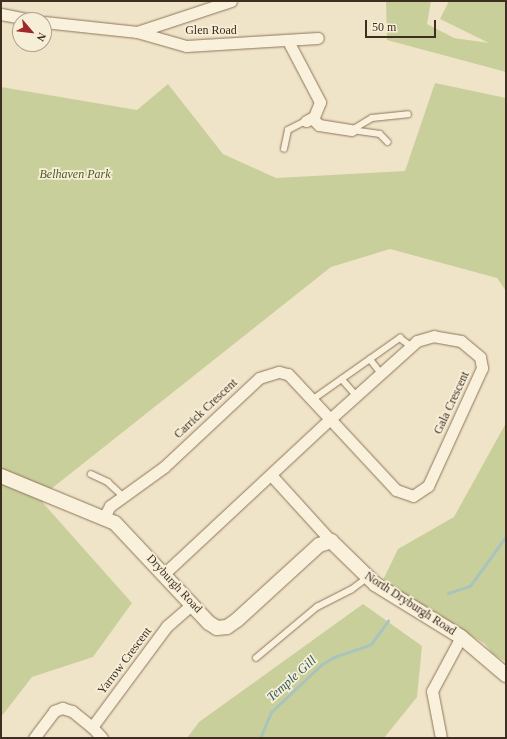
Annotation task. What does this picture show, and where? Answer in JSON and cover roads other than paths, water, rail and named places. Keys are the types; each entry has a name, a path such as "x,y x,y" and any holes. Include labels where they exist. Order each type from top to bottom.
{"street":[{"name":"Glen Road","path":"137,32 226,3"},
{"path":"1,14 12,16"},
{"name":"Glen Road","path":"52,23 137,32 186,46 318,38"},
{"path":"288,41 318,95 318,109 309,120 319,125 352,130"},
{"name":"Gala Crescent","path":"164,574 271,475 330,419 356,395 411,346 424,337 434,336 462,341 480,356 482,368 428,486 422,492 414,496 396,490 330,419"},
{"name":"Carrick Crescent","path":"104,518 110,506 164,467 259,378 267,374 288,374 330,419"},
{"name":"North Dryburgh Road","path":"271,475 331,541 368,578 461,637 506,674"},
{"name":"Dryburgh Road","path":"1,476 115,523 127,534 209,623 217,628 227,627 319,545 331,541"},
{"name":"Yarrow Crescent","path":"92,727 167,626 192,604"},
{"path":"441,738 432,691 461,637"},
{"path":"34,738 54,710 62,708 72,711 92,727 102,738"}],"lane":[{"path":"352,130 372,118 408,114"},
{"path":"284,149 288,130 309,120"},
{"path":"352,130 380,134 388,142"},
{"path":"312,400 400,338 411,346"},
{"path":"370,359 381,373"},
{"path":"342,379 356,395"},
{"path":"92,474 108,482 123,496"},
{"path":"256,658 317,607 351,590 368,578"}],"waterway":[{"name":"Temple Gill","path":"448,593 470,586 506,536"},
{"name":"Temple Gill","path":"260,738 271,712 322,664 334,657 371,644 388,621"}],"park label":[{"name":"Belhaven Park","path":"75,175"}]}
